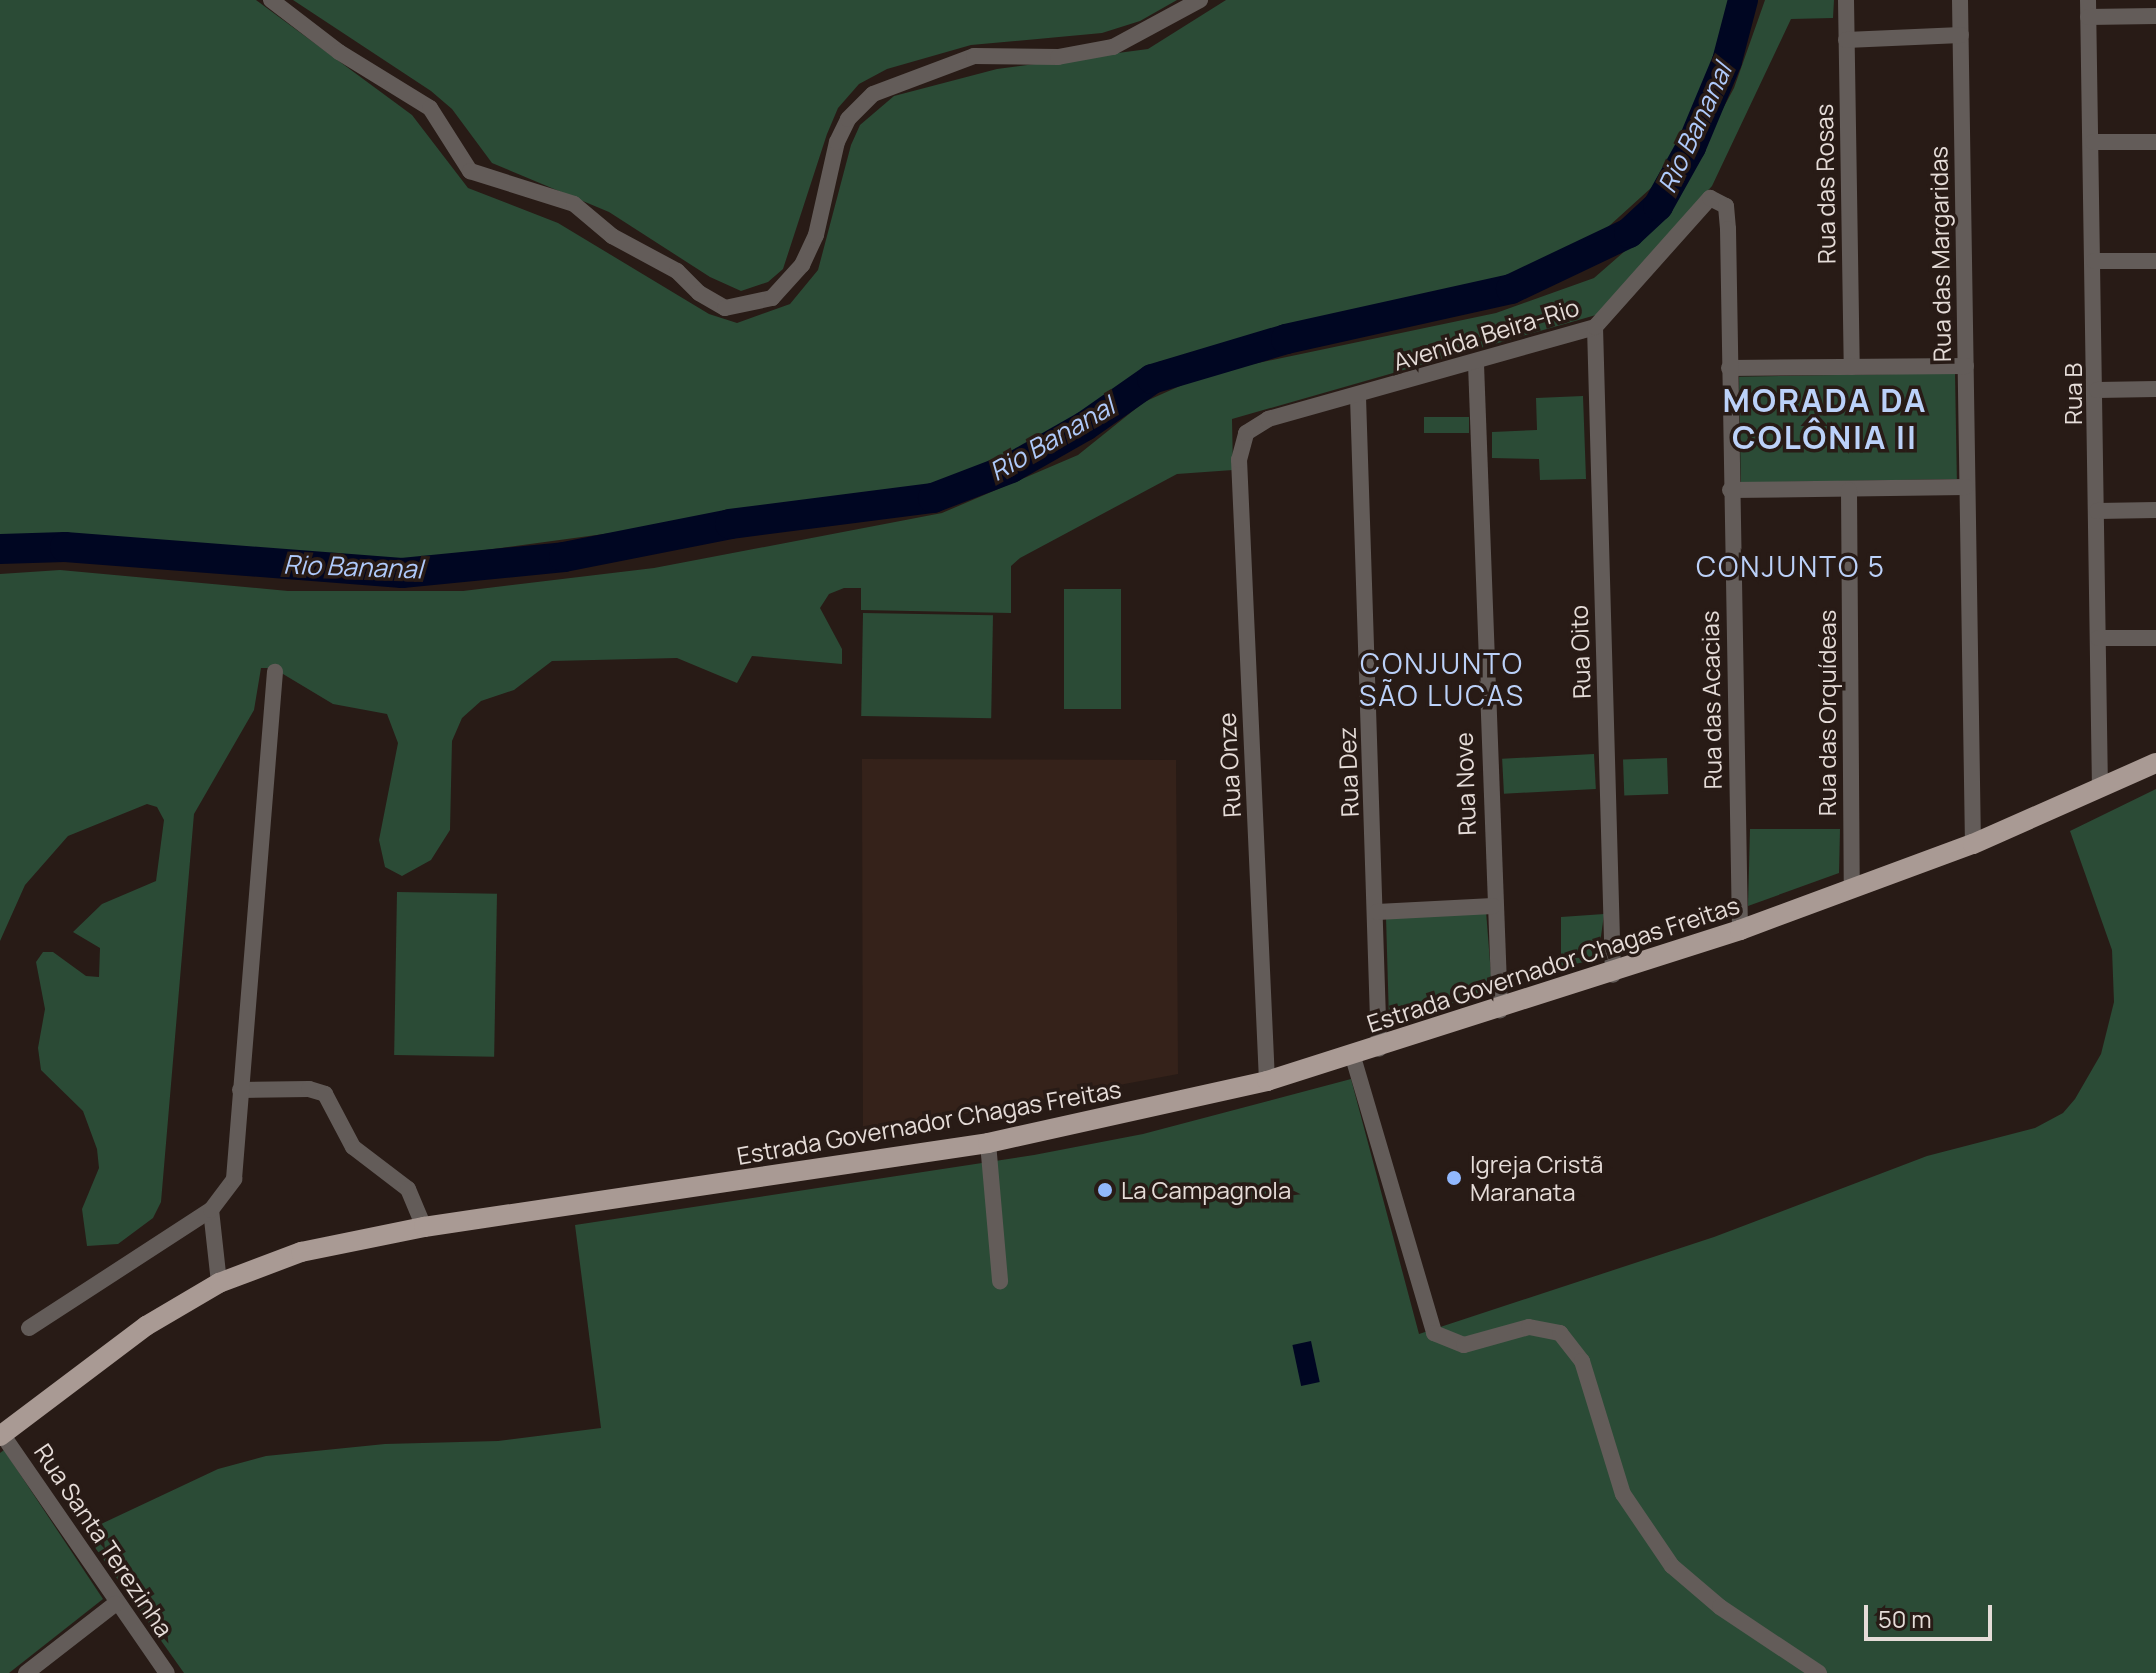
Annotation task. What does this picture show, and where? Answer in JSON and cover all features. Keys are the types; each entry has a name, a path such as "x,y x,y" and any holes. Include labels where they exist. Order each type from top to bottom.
{"main road":[{"name":"Estrada Governador Chagas Freitas","path":"1,1435 146,1326 219,1283 301,1252 424,1227 988,1143 1267,1081 1613,975 1740,930 1973,844 2156,763"}],"street":[{"path":"271,0 339,52 430,108 470,171 574,204 612,236 662,261 725,308 772,298 802,265 816,235 837,142 848,119 873,94 974,56 1058,57 1113,47 1200,0"},
{"name":"Rua das Rosas","path":"1846,0 1852,367"},
{"name":"Rua das Margaridas","path":"1960,0 1973,844"},
{"path":"2088,8 2156,16"},
{"name":"Rua B","path":"2088,8 2097,390 2100,788"},
{"path":"1846,40 1961,35"},
{"path":"2093,142 2156,142"},
{"name":"Avenida Beira-Rio","path":"1241,446 1246,433 1268,419 1476,364 1595,327 1704,199"},
{"name":"Rua das Acacias","path":"1704,199 1718,199 1727,210 1740,930"},
{"path":"2094,261 2156,261"},
{"name":"Rua Oito","path":"1595,327 1613,975"},
{"name":"Rua Nove","path":"1476,364 1493,906 1500,1011"},
{"path":"1729,368 1966,366"},
{"path":"2097,390 2156,389"},
{"name":"Rua Dez","path":"1358,397 1377,912 1379,1049"},
{"name":"Rua Onze","path":"1241,446 1267,1081"},
{"path":"1730,490 1966,487"},
{"name":"Rua das Orquídeas","path":"1849,490 1852,887"},
{"path":"2097,511 2156,510"},
{"path":"2098,638 2156,638"},
{"path":"29,1328 211,1210 228,1192 236,1170 275,672"},
{"path":"1377,912 1493,906"},
{"path":"1353,1057 1434,1333 1464,1345 1529,1327 1560,1333 1582,1361 1623,1494 1672,1566 1720,1607 1819,1673"},
{"path":"240,1090 309,1089 325,1094 346,1139 408,1189 424,1227"},
{"path":"988,1143 1000,1281"},
{"path":"211,1210 219,1283"},
{"name":"Rua Santa Terezinha","path":"1,1435 115,1604 167,1673"},
{"path":"26,1673 115,1604"}],"shaded area":[{"path":"862,759 1176,760 1178,1074 863,1133"}],"green space":[{"path":"0,0 256,0 412,115 468,188 558,223 709,314 737,323 790,304 818,270 851,145 860,125 894,96 997,69 1148,49 1226,0 1732,0 1705,89 1671,161 1651,188 1598,236 1525,274 1158,362 1075,417 1004,455 915,492 411,560 99,536 0,536"},
{"path":"293,0 1177,0 1140,21 1102,33 971,45 887,69 859,84 838,108 827,134 783,269 768,282 741,291 710,277 609,212 492,163 452,109 431,91"},
{"path":"1765,0 1834,0 1833,18 1791,19 1712,186 1596,315 1232,419 1233,470 1177,474 1020,558 1011,566 1011,613 861,610 861,588 844,588 829,594 820,608 842,649 842,664 752,656 737,683 677,658 552,661 514,690 481,701 462,718 452,741 450,830 431,860 402,876 385,867 379,840 398,743 387,714 333,704 273,668 261,668 254,710 194,814 161,1202 153,1218 118,1244 87,1246 82,1209 99,1168 97,1149 83,1111 41,1070 38,1048 45,1009 36,962 43,952 53,952 86,976 99,977 100,948 73,932 102,904 156,881 164,820 157,807 147,804 68,836 25,885 0,941 0,574 60,570 288,591 463,591 654,568 942,513 1078,455 1144,402 1189,382 1239,367 1496,313 1594,278 1641,237 1684,181 1734,88"},
{"path":"1955,373 1957,479 1741,483 1739,377"},
{"path":"1583,396 1586,479 1540,480 1539,459 1492,458 1492,432 1537,430 1536,398"},
{"path":"1424,417 1469,417 1469,433 1424,433"},
{"path":"1064,589 1121,589 1121,709 1064,709"},
{"path":"863,613 993,615 991,718 861,716"},
{"path":"1594,754 1596,789 1504,794 1502,759"},
{"path":"1667,758 1668,794 1624,796 1623,760"},
{"path":"2156,789 2156,1673 184,1673 84,1532 218,1469 266,1456 385,1444 498,1441 601,1428 575,1225 1034,1155 1143,1134 1351,1079 1419,1334 1714,1237 1927,1156 2035,1128 2063,1113 2075,1099 2101,1054 2114,1002 2112,950 2070,831"},
{"path":"1750,829 1840,829 1839,873 1748,906"},
{"path":"397,892 497,894 494,1057 394,1055"},
{"path":"1486,911 1491,975 1484,995 1389,1020 1386,917"},
{"path":"1604,914 1598,959 1561,967 1561,917"},
{"path":"4,1450 103,1599 9,1673 0,1673 0,1453"}],"water":[{"path":"1311,1341 1320,1382 1301,1386 1292,1345"}],"waterway":[{"name":"Rio Bananal","path":"0,549 65,547 402,573 564,557 730,524 933,498 1011,468 1085,426 1152,379 1286,339 1511,289 1629,233 1658,206 1691,147 1727,61 1743,0"}],"place":[{"name":"Igreja Cristã Maranata","path":"1454,1178"},
{"name":"La Campagnola","path":"1105,1190"}],"district":[{"name":"MORADA DA COLÔNIA II","path":"1825,420"},
{"name":"CONJUNTO 5","path":"1791,566"},
{"name":"CONJUNTO SÃO LUCAS","path":"1442,679"}]}
